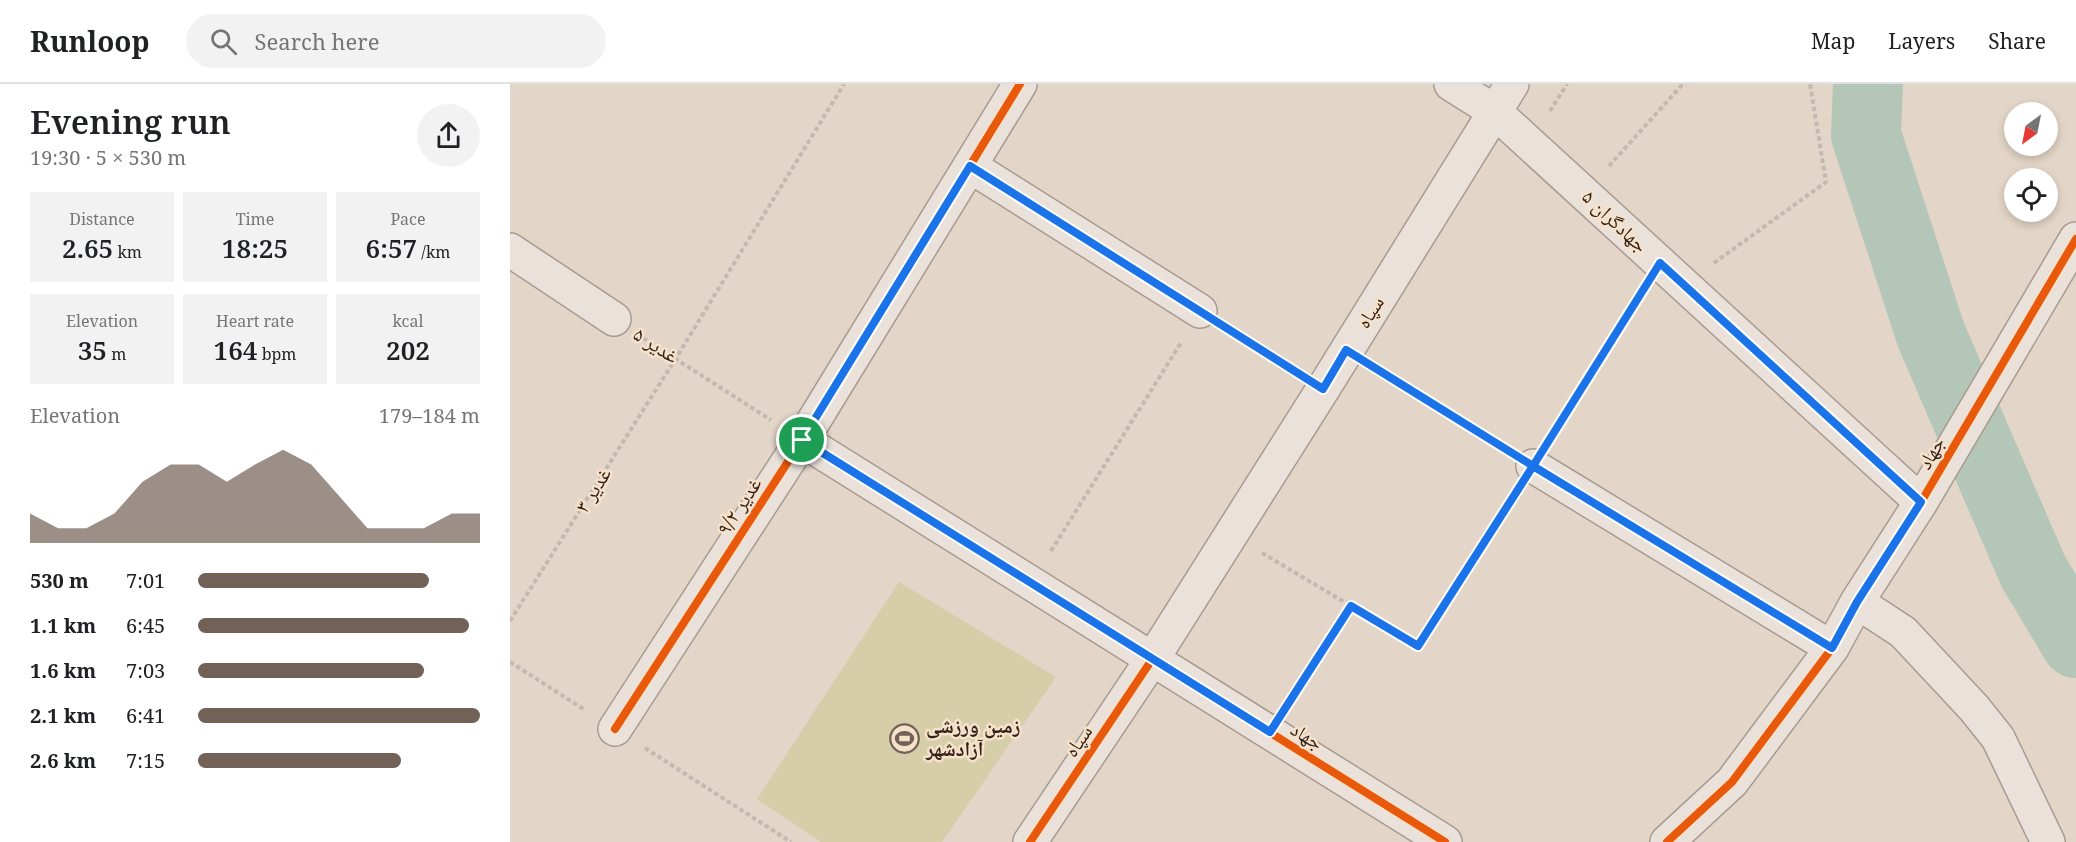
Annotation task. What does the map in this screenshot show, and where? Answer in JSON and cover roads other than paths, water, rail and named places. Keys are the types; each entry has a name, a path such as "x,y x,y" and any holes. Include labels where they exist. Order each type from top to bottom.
{"street":[{"name":"غدیر ۹/۲","path":"615,729 802,440 1020,84"},
{"name":"جهادگران ۵","path":"1451,84 1494,111 1921,502"},
{"name":"سپاه","path":"1030,842 1153,658 1512,84"},
{"path":"970,166 1200,311"},
{"name":"جهاد","path":"1667,842 1732,782 1832,648 1857,602 1921,502 2076,239"},
{"name":"غدیر ۵","path":"510,250 614,319"},
{"name":"جهاد","path":"802,440 1445,842"},
{"path":"1533,466 1832,648"},
{"path":"1857,602 1903,632 1974,708 1998,738 2048,842"}],"waterway":[{"path":"1868,84 1866,135 1931,335 2033,571 2076,643"}],"place":[{"name":"زمین ورزشی آزادشهر","path":"905,738"}]}
